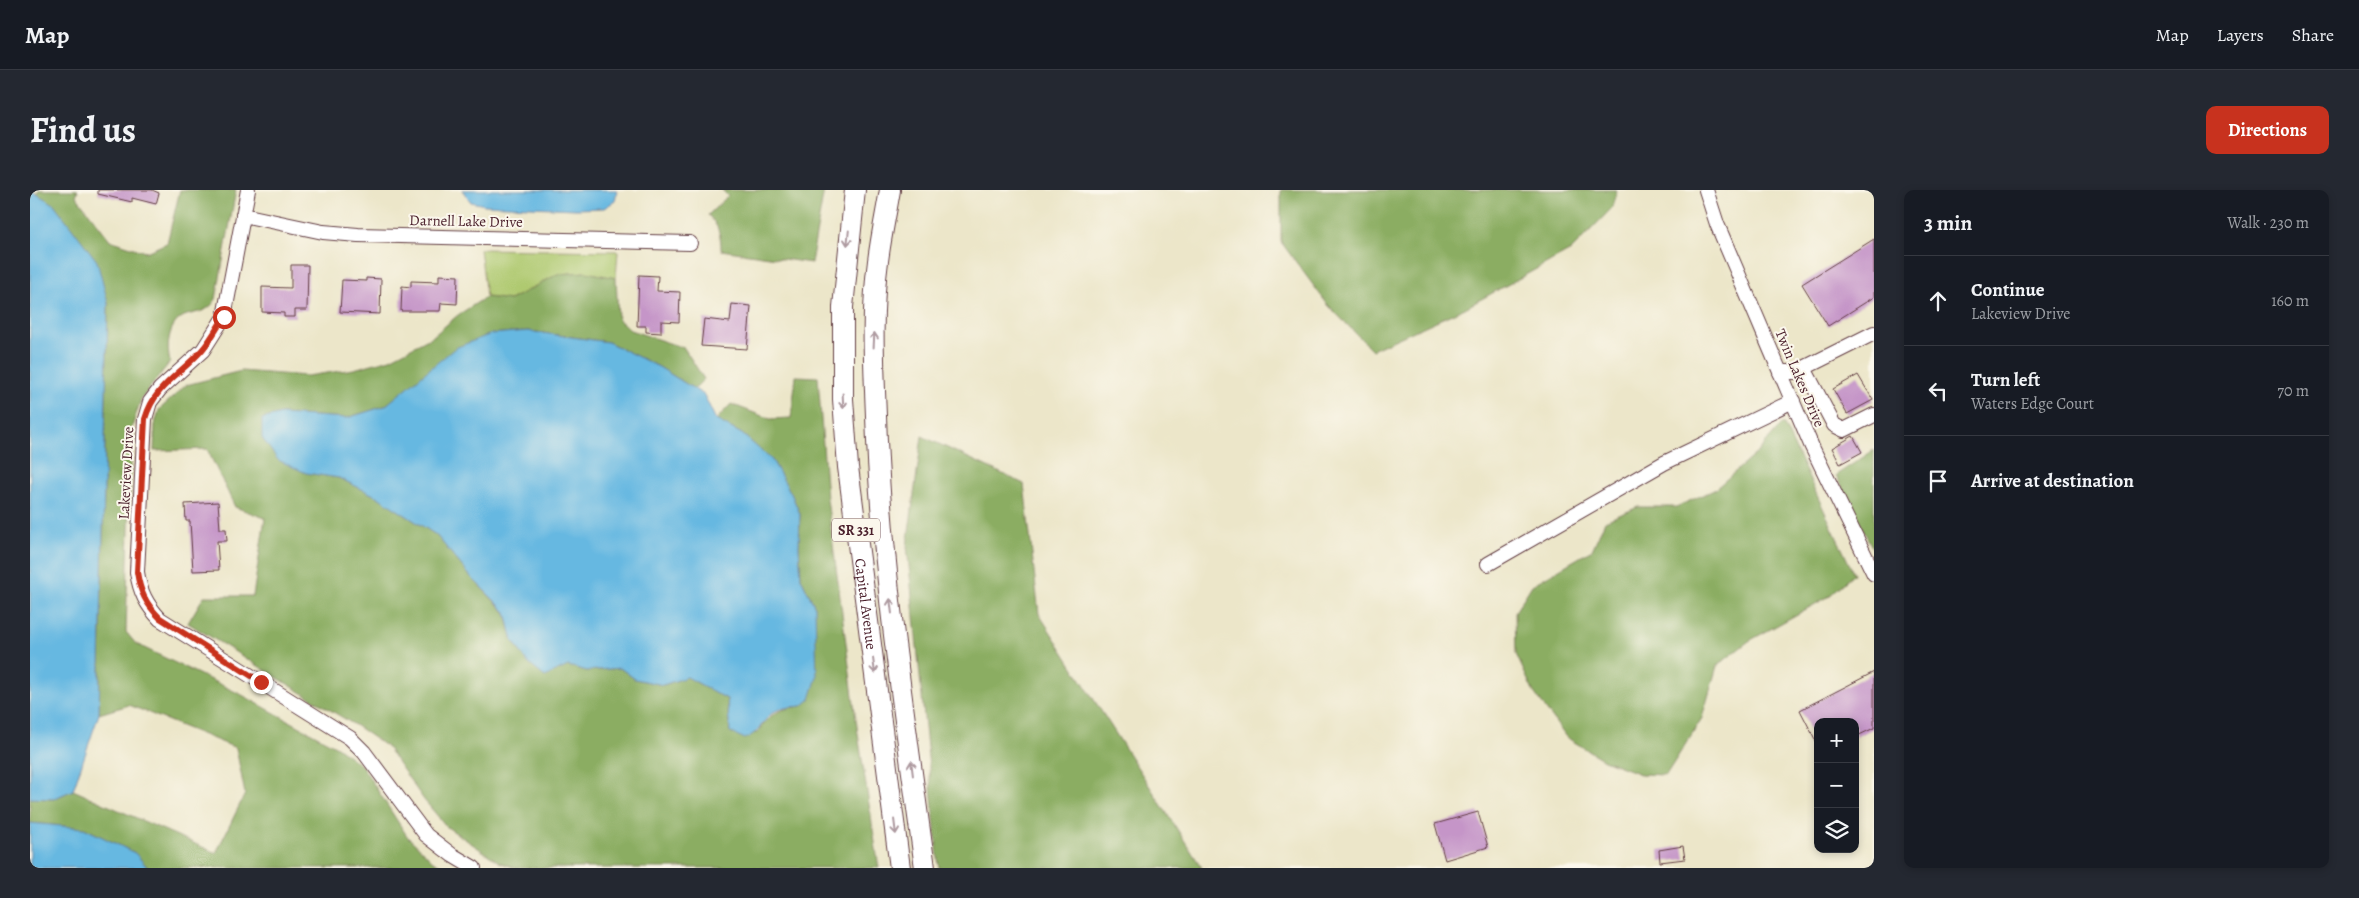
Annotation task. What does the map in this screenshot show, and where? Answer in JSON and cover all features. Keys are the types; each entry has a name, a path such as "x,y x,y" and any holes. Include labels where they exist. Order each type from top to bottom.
{"highway":[{"name":"Capital Avenue","path":"854,190 843,307 843,399 848,467 900,868"},
{"name":"Capital Avenue","path":"890,190 878,262 875,308 873,354 877,463 890,598 924,868"}],"street":[{"name":"Lakeview Drive","path":"248,190 224,317 202,350 160,389 150,402 145,419 137,572 140,591 148,606 160,618 350,738 364,752 426,836 474,868"},
{"name":"Twin Lakes Drive","path":"1706,190 1717,224 1780,372 1874,574"},
{"name":"Darnell Lake Drive","path":"244,215 323,232 358,235 690,243"},
{"path":"1780,372 1796,372 1874,333"},
{"path":"1804,368 1834,425 1844,430 1874,415"},
{"path":"1488,564 1664,463 1793,401"}],"green space":[{"path":"38,190 78,190 76,196 110,240 146,252 167,243 180,190 236,190 216,299 207,309 181,318 172,328 168,349 170,362 141,399 132,427 126,632 136,644 242,695 337,747 362,766 407,836 433,861 446,868 148,868 135,853 84,828 30,823 30,798 53,799 73,790 216,853 245,794 236,748 129,705 99,714 108,303 54,204 38,195"},
{"path":"722,190 824,190 811,263 721,250 719,231 708,215 728,196"},
{"path":"1281,190 1617,190 1612,208 1571,250 1465,308 1372,350 1328,305 1281,242"},
{"path":"480,249 618,251 616,278 586,272 558,274 510,300 486,297"},
{"path":"586,272 616,278 618,319 630,330 684,348 704,379 694,389 659,367 608,342 528,331 491,334 420,379 385,406 347,418 281,414 262,419 307,473 339,478 378,497 436,535 471,577 506,613 513,641 529,664 568,665 587,671 620,668 635,679 663,685 687,677 727,699 730,732 757,733 766,721 781,710 802,706 815,607 801,578 799,547 800,514 791,493 772,460 742,434 716,420 731,404 770,419 791,418 796,376 818,377 827,499 858,734 879,868 515,868 499,862 447,827 424,800 387,747 358,727 188,623 204,596 253,596 265,518 235,507 207,449 154,451 155,424 159,410 186,385 241,371 307,376 354,369 390,359 432,337 458,315 486,297 510,300 558,274"},
{"path":"1783,423 1854,574 1828,597 1749,641 1717,666 1702,718 1666,775 1640,774 1604,760 1566,737 1533,691 1516,654 1515,612 1532,585 1592,550 1605,521 1638,507 1676,507 1714,490 1758,452"},
{"path":"922,436 1024,484 1039,614 1202,868 939,868 907,546"},
{"path":"1874,450 1874,551 1836,475"}],"water":[{"path":"30,190 54,204 97,261 108,303 99,714 73,790 53,799 30,798"},
{"path":"462,190 617,190 615,201 604,208 576,209 485,205 471,202"},
{"path":"528,331 608,342 659,367 704,395 716,420 742,434 772,460 791,493 800,514 799,547 801,578 815,607 817,677 810,699 802,706 777,710 759,729 745,739 730,732 727,699 687,677 663,685 635,679 620,668 587,671 568,666 545,677 529,664 513,641 506,612 471,577 436,535 378,497 339,478 306,473 278,460 262,438 262,419 281,414 347,418 385,406 455,348 491,334"},
{"path":"30,823 84,828 135,853 148,868 30,868"}],"building":[{"path":"98,190 152,190 159,193 156,204 132,198 132,202 98,194"},
{"path":"1874,239 1874,297 1828,326 1802,284"},
{"path":"291,265 308,265 307,310 295,310 295,317 284,317 284,313 262,312 262,287 291,288"},
{"path":"439,275 458,276 457,304 441,303 440,311 401,311 402,286 411,287 411,281 439,282"},
{"path":"639,275 658,276 657,291 680,292 679,322 661,321 661,333 646,332 646,326 637,326"},
{"path":"366,278 381,279 380,314 340,312 342,280 366,281"},
{"path":"732,304 751,306 747,349 701,346 704,319 730,322"},
{"path":"1858,375 1873,400 1847,414 1833,389"},
{"path":"1853,436 1862,452 1840,464 1832,448"},
{"path":"218,502 220,529 226,529 227,541 217,541 219,570 193,571 190,521 186,521 185,504"},
{"path":"1874,672 1874,728 1859,735 1859,718 1814,718 1814,737 1800,710"},
{"path":"1478,812 1488,847 1445,860 1435,824"},
{"path":"1683,846 1685,859 1660,862 1659,850"}],"route":[{"path":"224,317 202,350 160,389 150,402 145,419 137,572 140,591 148,606 160,618 261,682"}]}
